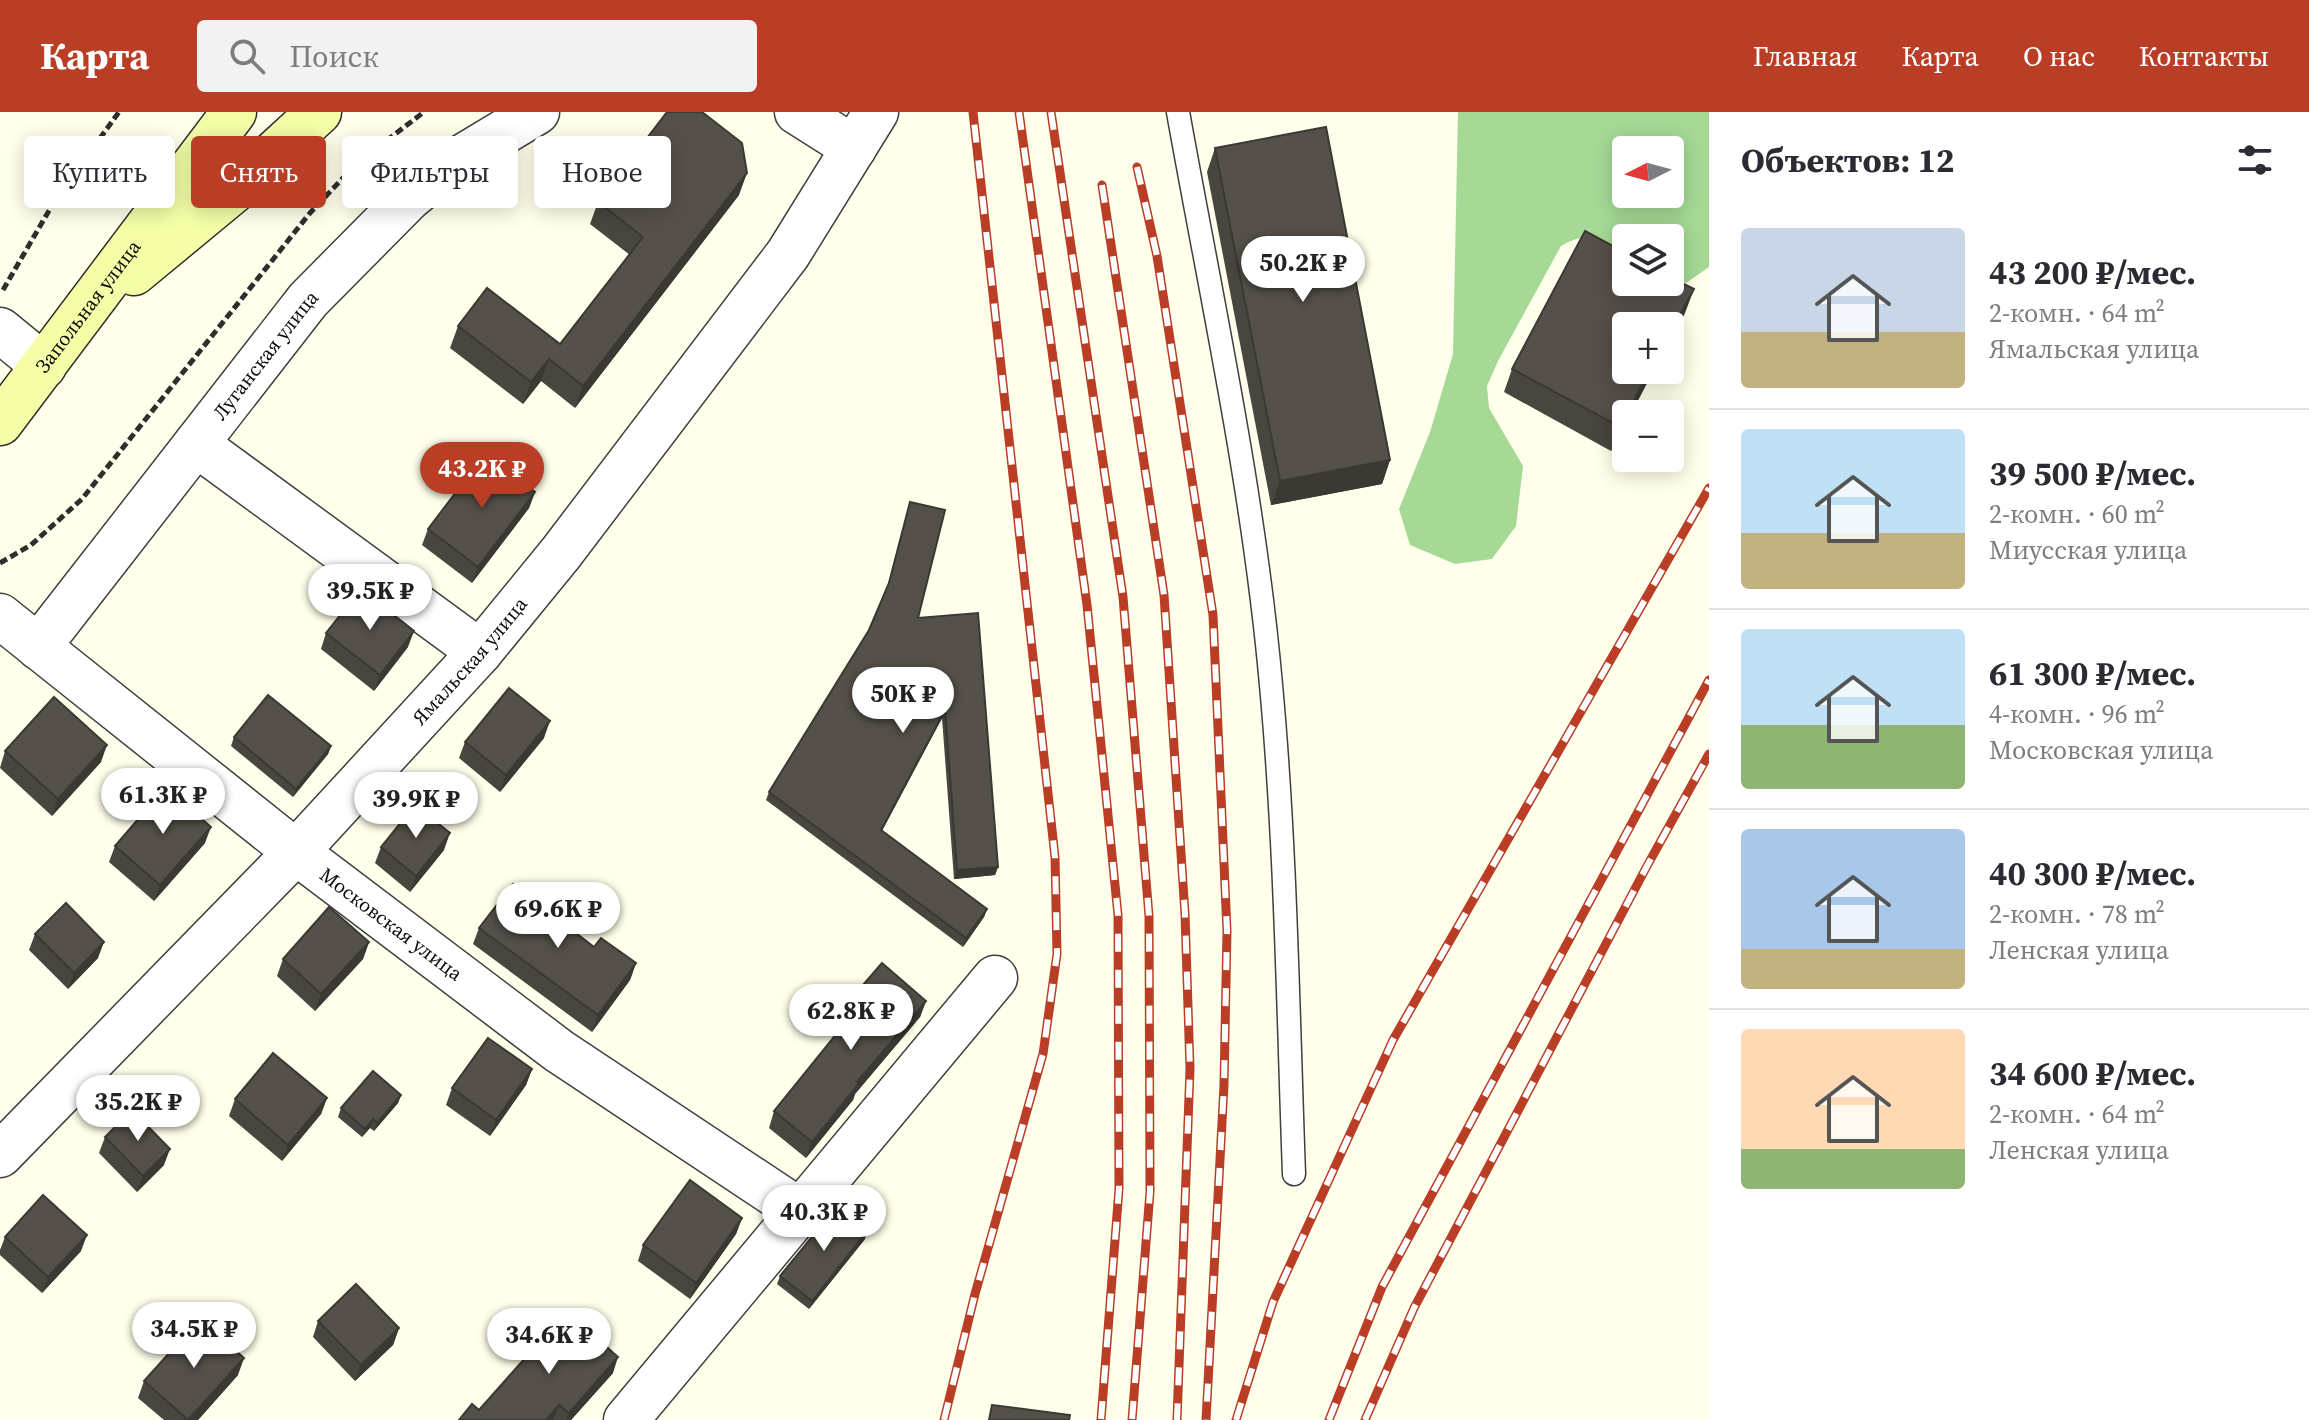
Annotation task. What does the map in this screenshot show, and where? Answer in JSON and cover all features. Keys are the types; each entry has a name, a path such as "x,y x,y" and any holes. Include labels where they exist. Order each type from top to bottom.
{"street":[{"path":"149,225 203,112"},
{"name":"Запольная улица","path":"0,423 234,112"},
{"path":"83,315 232,192 319,112"},
{"name":"Луганская улица","path":"38,647 308,300 409,198 449,165 537,112"},
{"path":"797,112 865,130"},
{"name":"Ямальская улица","path":"0,1155 296,852 480,652 561,553 788,254 865,130"},
{"path":"0,330 44,366"},
{"path":"196,444 480,652"},
{"name":"Московская улица","path":"0,616 296,852 559,1051 800,1211"},
{"path":"626,1420 995,978"}],"lane":[{"path":"1178,112 1251,517 1271,684 1281,836 1294,1174"}],"path":[{"path":"0,294 54,202 119,112"},
{"path":"0,563 31,545 82,499 310,213 357,163 424,112"}],"green space":[{"path":"1458,112 1709,112 1709,267 1684,282 1684,224 1612,224 1612,245 1586,237 1570,241 1561,246 1498,361 1487,386 1489,408 1523,466 1516,526 1492,559 1455,564 1410,545 1399,509 1430,432 1453,354"}],"building":[{"path":"667,112 702,112 742,143 747,173 583,386 549,359 531,382 458,326 487,288 560,344 643,237 606,208 671,208 671,136 649,136"},
{"path":"1326,127 1390,460 1280,481 1215,148"},
{"path":"1585,231 1612,245 1612,296 1684,296 1684,284 1694,289 1681,312 1612,312 1612,384 1643,384 1634,400 1612,400 1612,423 1512,369"},
{"path":"485,454 535,492 478,567 428,529"},
{"path":"910,502 945,510 918,618 978,613 998,867 957,870 945,710 881,830 987,909 966,938 769,792 869,630 889,583"},
{"path":"361,589 414,631 380,675 326,633"},
{"path":"509,688 550,721 506,775 465,742"},
{"path":"268,695 331,746 296,789 234,737"},
{"path":"54,697 107,745 58,799 5,751"},
{"path":"166,787 211,827 160,885 115,846"},
{"path":"415,805 450,833 416,876 381,847"},
{"path":"513,884 594,947 601,938 636,963 598,1015 479,928"},
{"path":"66,903 104,942 74,973 35,934"},
{"path":"329,907 369,942 321,994 283,959"},
{"path":"882,963 926,1001 857,1082 812,1142 774,1111 859,1006 851,999"},
{"path":"488,1038 532,1069 496,1120 452,1088"},
{"path":"273,1053 327,1098 288,1145 235,1099"},
{"path":"373,1071 401,1095 377,1123 373,1119 365,1129 341,1108"},
{"path":"132,1110 170,1149 143,1176 105,1137"},
{"path":"690,1180 742,1218 696,1283 643,1245"},
{"path":"43,1195 87,1235 48,1277 5,1237"},
{"path":"838,1205 868,1230 812,1301 780,1276"},
{"path":"356,1284 399,1328 361,1365 318,1321"},
{"path":"567,1311 618,1357 569,1413 559,1405 546,1420 459,1420 472,1404 479,1410"},
{"path":"200,1319 244,1358 188,1420 144,1381"},
{"path":"992,1405 1070,1415 1069,1420 989,1420"}],"railway":[{"path":"944,1420 975,1294 1043,1054 1057,954 1055,857 973,112"},
{"path":"1019,112 1087,605 1118,915 1119,1189 1101,1420"},
{"path":"1051,112 1123,597 1149,916 1150,1192 1132,1420"},
{"path":"1137,167 1157,256 1213,615 1227,931 1224,1085 1206,1420"},
{"path":"1102,185 1164,595 1185,914 1190,1069 1177,1420"},
{"path":"1236,1420 1273,1302 1393,1040 1709,488"},
{"path":"1329,1420 1382,1287 1709,680"},
{"path":"1365,1420 1414,1308 1709,754"}]}
